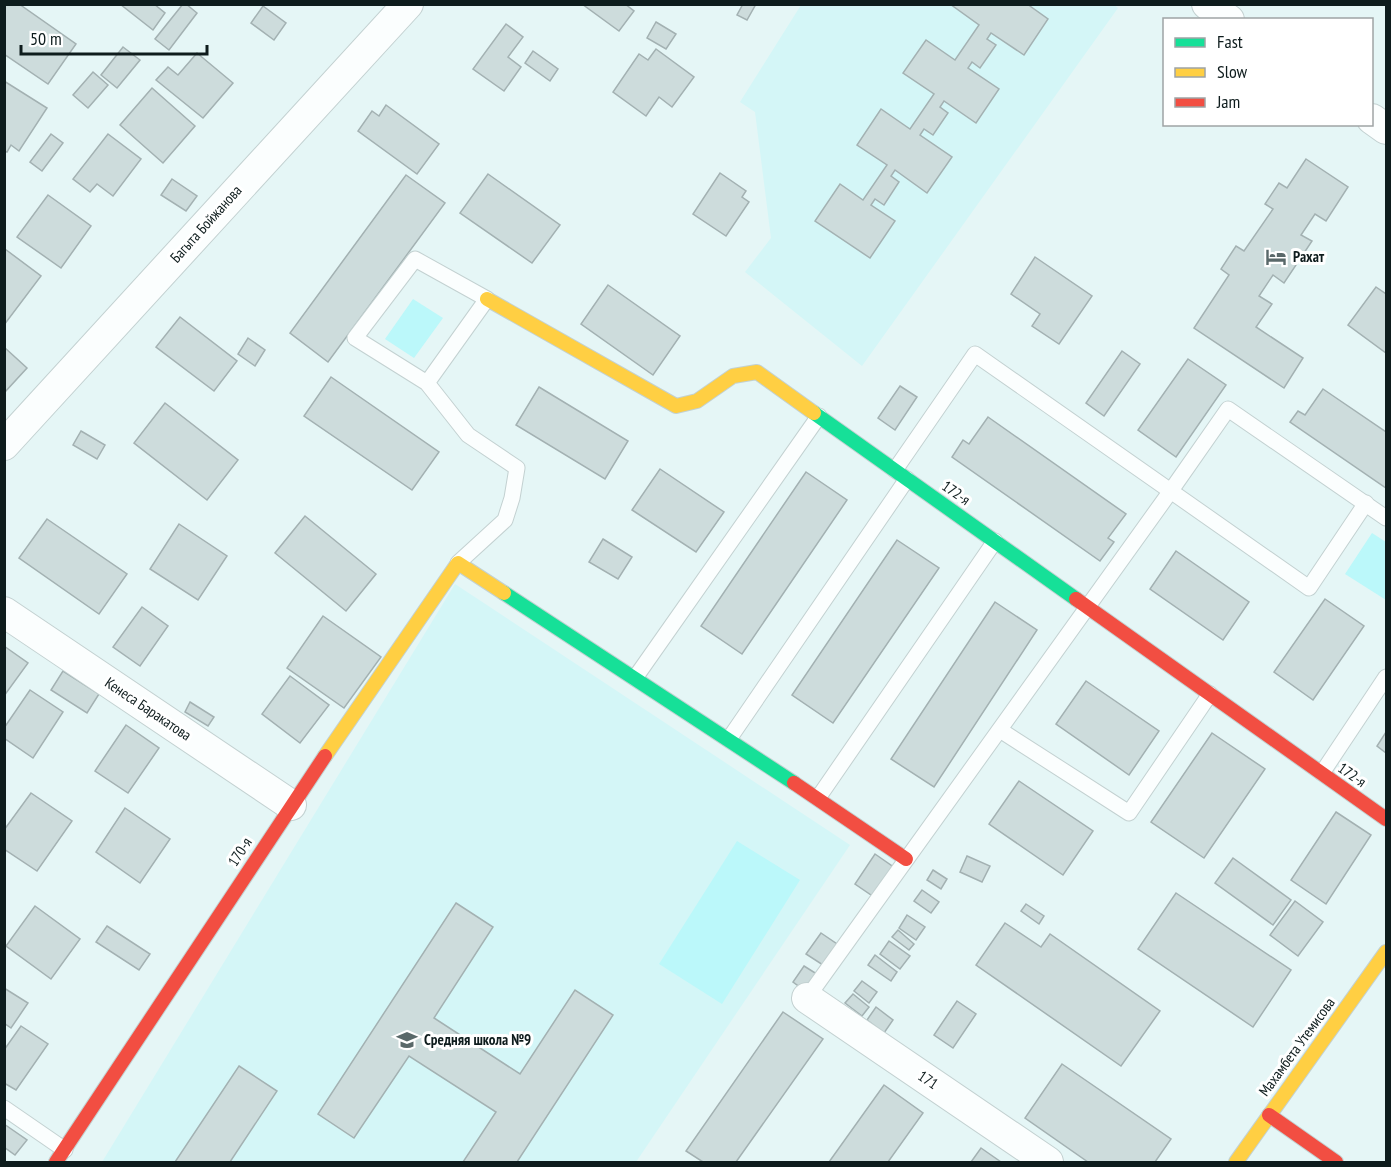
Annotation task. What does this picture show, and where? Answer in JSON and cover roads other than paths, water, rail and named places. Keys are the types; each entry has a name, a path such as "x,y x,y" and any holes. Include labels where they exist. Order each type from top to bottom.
{"street":[{"name":"Багыта Бойжанова","path":"4,445 408,4"},
{"path":"1373,120 1386,129"},
{"name":"172-я","path":"487,299 676,406 697,401 734,376 758,372 1386,819"},
{"path":"458,564 729,739 906,860"},
{"name":"170-я","path":"60,1156 291,805 458,564"},
{"name":"Кенеса Баракатова","path":"4,612 291,805"},
{"name":"Махамбета Утемисова","path":"1236,1162 1386,952"},
{"name":"171","path":"807,998 1048,1162"},
{"path":"1269,1116 1336,1162"}],"lane":[{"path":"427,383 487,299 415,259 356,338 427,383 468,435 517,468 512,498 505,520 458,564"},
{"path":"729,739 901,474 975,354 1309,588 1366,503"},
{"path":"807,998 1228,409 1386,518"},
{"path":"635,678 819,416"},
{"path":"818,798 995,541"},
{"path":"1322,773 1386,677"},
{"path":"1000,730 1129,813 1210,694"},
{"path":"4,1108 60,1156"}],"place":[{"name":"Рахат","path":"1276,257"},
{"name":"Средняя школа №9","path":"407,1040"}]}
